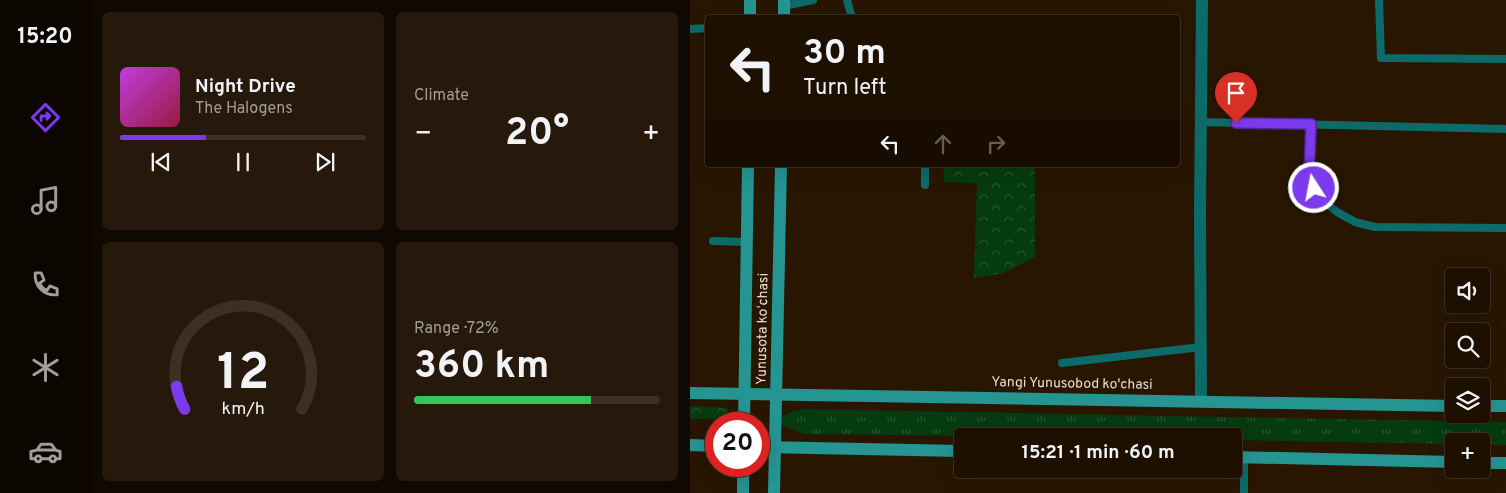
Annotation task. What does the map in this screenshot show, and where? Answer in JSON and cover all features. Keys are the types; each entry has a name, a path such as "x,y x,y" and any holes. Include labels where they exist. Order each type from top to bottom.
{"main road":[{"path":"750,0 750,15"},
{"name":"Yunusota koʻchasi","path":"744,412 748,167"},
{"name":"Yunusota koʻchasi","path":"774,493 781,167"},
{"name":"Yangi Yunusobod ko'chasi","path":"690,393 1445,406"},
{"path":"1490,406 1506,406"},
{"path":"690,445 705,446"},
{"path":"770,447 954,451"},
{"path":"1242,457 1445,462"},
{"path":"1490,462 1506,463"},
{"path":"743,477 743,493"}],"street":[{"path":"1201,401 1200,122 1202,0"}],"lane":[{"path":"784,8 813,0"},
{"path":"847,0 851,15"},
{"path":"1379,0 1381,58 1506,59"},
{"path":"690,29 705,28"},
{"path":"1200,122 1506,129"},
{"path":"1311,124 1309,179 1319,197 1336,212 1355,222 1375,227 1506,228"},
{"path":"925,167 925,185"},
{"path":"713,241 748,242"},
{"path":"1062,363 1201,347"},
{"path":"1242,478 1244,493"}],"green space":[{"path":"943,167 1035,167 1035,257 1004,273 974,278 977,183 944,182"},
{"path":"690,406 728,408 728,412 705,412 705,419 690,419"},
{"path":"803,409 1445,421 1445,423 1506,422 1506,445 1490,444 1490,433 1445,433 1445,444 1242,440 1242,428 954,428 954,436 804,434 782,425 782,417 790,412"}],"route":[{"path":"1236,123 1311,124 1309,179 1314,188"}]}
